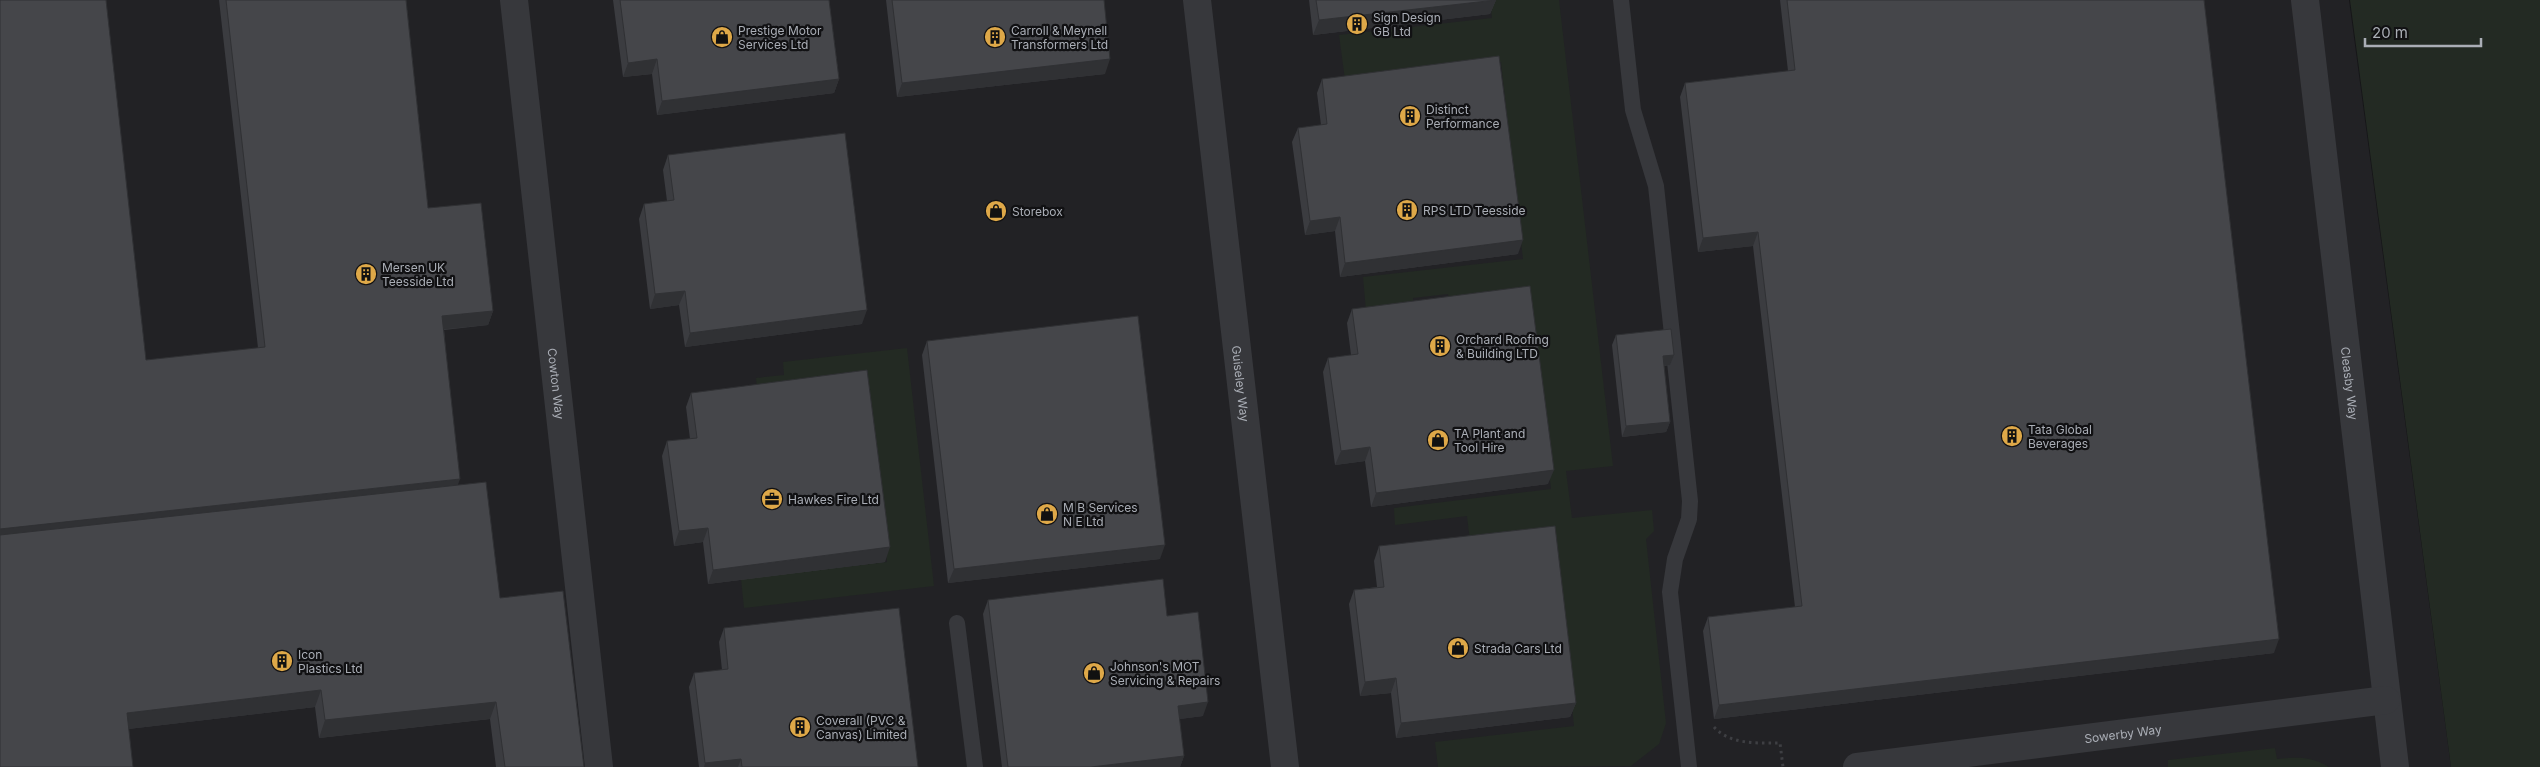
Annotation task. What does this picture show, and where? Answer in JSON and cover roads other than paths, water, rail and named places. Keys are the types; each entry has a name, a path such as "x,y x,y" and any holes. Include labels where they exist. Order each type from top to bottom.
{"street":[{"name":"Cowton Way","path":"514,0 599,767"},
{"name":"Guiseley Way","path":"1197,0 1285,767"},
{"name":"Cleasby Way","path":"2305,0 2395,767"},
{"name":"Sowerby Way","path":"1864,767 2386,700"}],"lane":[{"path":"1621,0 1633,110 1656,186 1690,501 1689,519 1675,559 1670,592 1689,767"},
{"path":"957,623 974,767"}],"place":[{"name":"Sign Design GB Ltd","path":"1357,24"},
{"name":"Prestige Motor Services Ltd","path":"722,37"},
{"name":"Carroll & Meynell Transformers Ltd","path":"995,37"},
{"name":"Distinct Performance","path":"1410,116"},
{"name":"RPS LTD Teesside","path":"1407,210"},
{"name":"Storebox","path":"996,211"},
{"name":"Mersen UK Teesside Ltd","path":"366,274"},
{"name":"Orchard Roofing & Building LTD","path":"1440,346"},
{"name":"Tata Global Beverages","path":"2012,436"},
{"name":"TA Plant and Tool Hire","path":"1438,440"},
{"name":"Hawkes Fire Ltd","path":"772,499"},
{"name":"M B Services N E Ltd","path":"1047,514"},
{"name":"Strada Cars Ltd","path":"1458,648"},
{"name":"Icon Plastics Ltd","path":"282,661"},
{"name":"Johnson's MOT Servicing & Repairs","path":"1094,673"},
{"name":"Coverall (PVC & Canvas) Limited","path":"800,727"}]}
